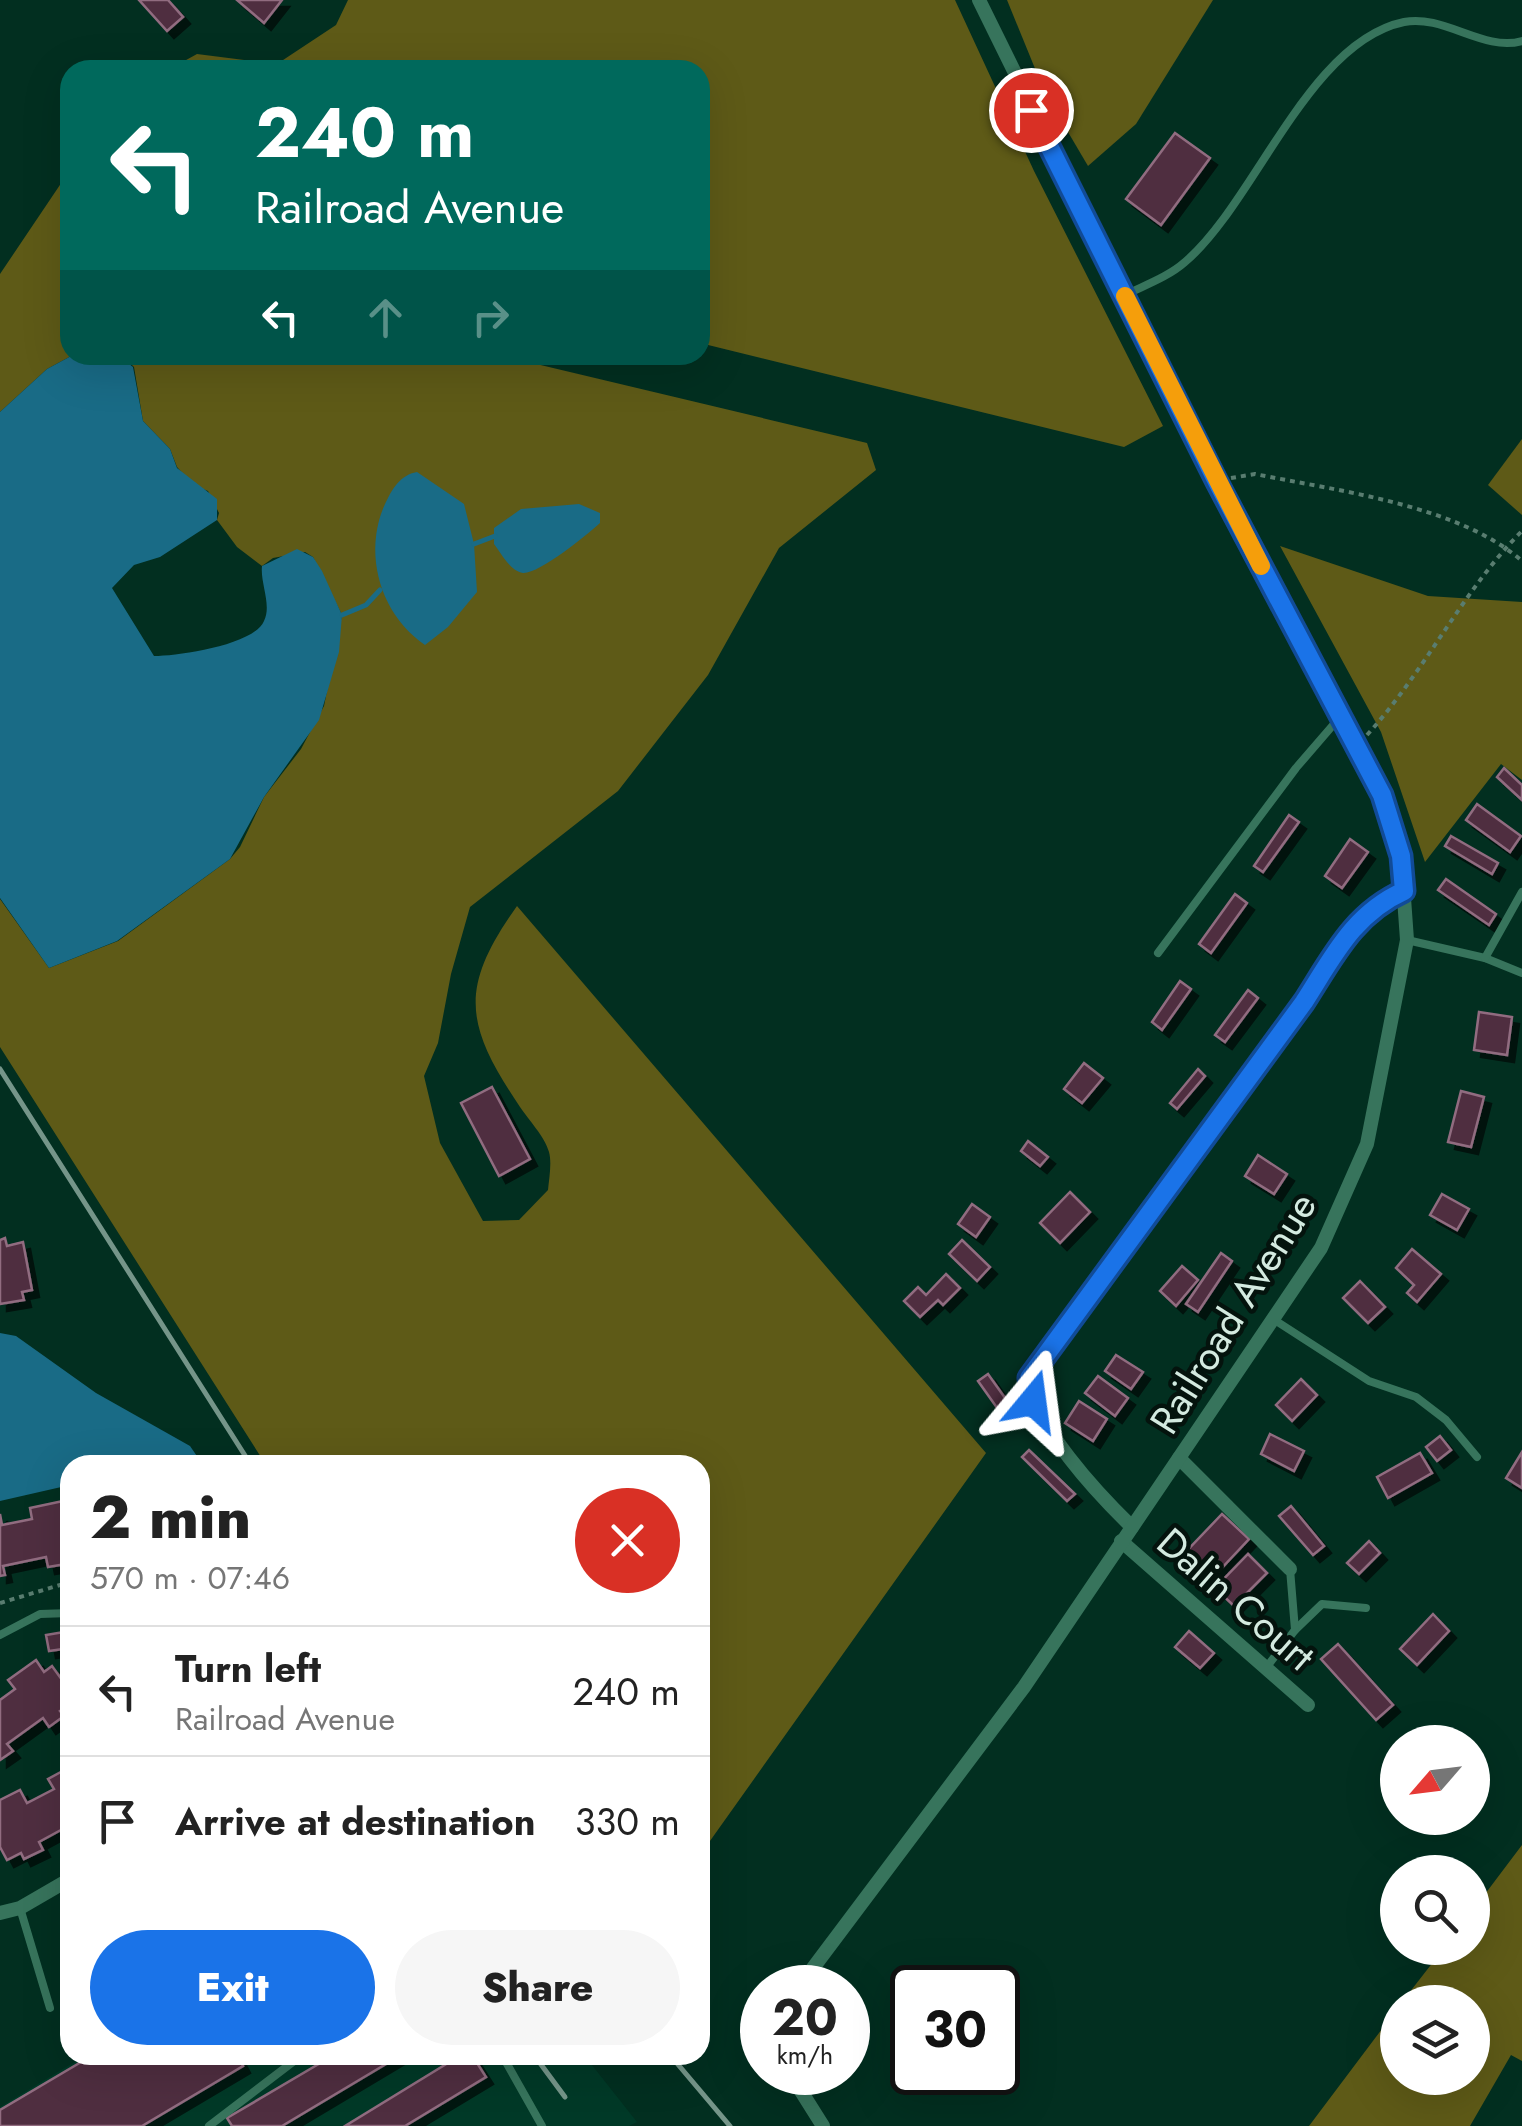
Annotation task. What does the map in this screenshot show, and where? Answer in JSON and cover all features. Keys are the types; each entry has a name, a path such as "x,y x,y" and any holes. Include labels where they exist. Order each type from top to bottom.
{"street":[{"name":"Railroad Avenue","path":"815,1965 1024,1687 1321,1248 1367,1144 1407,940 1401,856 1389,814 1217,482 979,0"},
{"path":"1132,1527 1100,1496 1044,1420 1033,1401 1029,1378 1304,1002 1359,919 1404,891"},
{"path":"1180,1458 1290,1570"},
{"name":"Dalin Court","path":"1121,1541 1308,1706"},
{"path":"0,1913 20,1908 60,1885"},
{"path":"804,2095 823,2126"}],"lane":[{"path":"1125,295 1186,262 1310,94 1357,44 1405,22 1458,30 1503,46 1522,41"},
{"path":"1158,953 1340,718"},
{"path":"1485,958 1522,892"},
{"path":"1407,940 1485,958 1522,973"},
{"path":"1273,1320 1369,1381 1416,1397 1446,1420 1477,1457"},
{"path":"1290,1570 1295,1630"},
{"path":"1266,1668 1295,1630 1322,1604 1366,1608"},
{"path":"0,1635 40,1614 60,1613"},
{"path":"20,1908 50,2008"},
{"path":"209,2126 289,2065"},
{"path":"508,2065 542,2126"}],"path":[{"path":"1217,482 1256,474 1451,521 1506,547 1522,561"},
{"path":"1357,746 1406,692 1506,547 1522,530"},
{"path":"0,1604 60,1585"}],"shaded area":[{"path":"348,0 955,0 1034,171 1163,426 1124,447 710,345 710,60 283,60 336,25"},
{"path":"1007,0 1213,0 1136,124 1088,166 1045,93"},
{"path":"197,54 245,60 186,60"},
{"path":"60,185 60,362 0,412 0,274"},
{"path":"541,365 867,443 876,470 779,548 708,675 618,791 470,907 451,974 438,1043 424,1076 440,1143 483,1221 519,1220 548,1190 549,1152 488,1053 476,1007 485,961 517,906 986,1453 710,1841 710,1455 260,1455 0,1047 0,899 49,968 118,941 230,859 264,797 301,749 324,706 342,615 313,557 305,552 273,558 262,566 237,547 217,520 219,513 208,491 193,485 177,467 170,449 143,421 134,367"},
{"path":"1522,439 1522,515 1488,485"},
{"path":"1280,546 1428,596 1522,602 1522,780 1501,764 1425,862 1381,732"},
{"path":"1522,1845 1522,2061 1511,2055 1490,2091 1490,1985 1415,1985 1431,1965 1490,1965 1490,1887"},
{"path":"1380,2032 1380,2095 1488,2095 1470,2126 1309,2126"},
{"path":"69,2065 592,2065 637,2122 629,2126 0,2126 0,2107"}],"water":[{"path":"60,362 130,365 143,421 170,449 177,468 217,499 217,520 160,557 134,565 112,588 154,656 214,648 257,629 267,608 262,566 297,549 313,557 342,615 339,652 319,720 264,797 230,859 117,941 49,968 0,898 0,412"},
{"path":"417,472 464,504 474,544 477,592 448,627 425,645 396,617 379,581 376,562 376,542 385,504 401,479"},
{"path":"579,504 600,513 600,523 563,553 530,572 514,569 494,544 494,528 521,509"},
{"path":"0,1333 16,1336 96,1393 190,1446 196,1455 60,1455 60,1487 0,1501"}],"building":[{"path":"139,0 168,0 183,17 167,31"},
{"path":"237,0 282,0 264,23"},
{"path":"1175,133 1210,158 1161,225 1126,199"},
{"path":"1504,768 1522,785 1522,800 1497,777"},
{"path":"1477,804 1521,836 1510,852 1466,820"},
{"path":"1289,815 1299,822 1263,872 1254,866"},
{"path":"1451,836 1498,863 1492,874 1445,846"},
{"path":"1350,839 1368,852 1342,888 1325,876"},
{"path":"1446,879 1496,914 1489,925 1438,890"},
{"path":"1235,894 1247,903 1211,953 1199,944"},
{"path":"1180,981 1191,989 1162,1030 1152,1022"},
{"path":"1248,990 1258,998 1225,1042 1215,1035"},
{"path":"1479,1012 1512,1017 1507,1055 1474,1050"},
{"path":"1084,1063 1103,1078 1082,1103 1064,1089"},
{"path":"1198,1069 1205,1076 1177,1109 1170,1103"},
{"path":"492,1087 530,1159 499,1176 461,1103"},
{"path":"1461,1091 1484,1097 1471,1147 1448,1142"},
{"path":"1028,1141 1048,1157 1040,1166 1021,1151"},
{"path":"1258,1155 1287,1174 1274,1194 1245,1176"},
{"path":"1070,1192 1090,1212 1060,1243 1040,1223"},
{"path":"1442,1194 1469,1209 1457,1230 1430,1215"},
{"path":"972,1204 990,1217 976,1237 958,1224"},
{"path":"5,1238 7,1246 23,1242 32,1290 22,1292 24,1300 0,1304 0,1240"},
{"path":"962,1240 990,1267 977,1281 949,1254"},
{"path":"1412,1249 1441,1274 1417,1302 1407,1293 1414,1285 1396,1268"},
{"path":"1221,1253 1232,1261 1198,1312 1186,1304"},
{"path":"1182,1266 1198,1280 1176,1306 1160,1291"},
{"path":"946,1274 960,1288 943,1305 938,1300 920,1317 904,1301 918,1287 926,1295"},
{"path":"1360,1281 1385,1307 1368,1323 1343,1298"},
{"path":"1116,1355 1143,1372 1131,1389 1105,1371"},
{"path":"988,1374 1010,1405 1000,1412 978,1381"},
{"path":"1098,1376 1128,1398 1115,1416 1085,1393"},
{"path":"1301,1379 1317,1395 1292,1421 1276,1405"},
{"path":"1079,1401 1107,1419 1093,1441 1065,1423"},
{"path":"1270,1434 1304,1451 1294,1471 1261,1454"},
{"path":"1440,1436 1451,1450 1437,1461 1426,1447"},
{"path":"1029,1450 1075,1494 1067,1501 1022,1457"},
{"path":"1522,1452 1522,1488 1506,1478"},
{"path":"1420,1453 1432,1473 1388,1498 1377,1477"},
{"path":"60,1502 60,1565 48,1567 46,1557 3,1566 5,1575 0,1576 0,1514 2,1525 32,1519 30,1508"},
{"path":"1291,1506 1324,1546 1313,1555 1279,1516"},
{"path":"1222,1514 1249,1539 1219,1571 1213,1565 1201,1578 1180,1558"},
{"path":"1369,1541 1380,1553 1359,1574 1347,1563"},
{"path":"1248,1554 1267,1573 1234,1606 1215,1588"},
{"path":"1433,1614 1449,1631 1417,1665 1400,1649"},
{"path":"1189,1631 1214,1653 1200,1668 1175,1647"},
{"path":"60,1633 60,1649 49,1651 46,1635"},
{"path":"1338,1644 1393,1705 1376,1720 1321,1659"},
{"path":"36,1660 44,1672 52,1666 60,1677 60,1719 49,1727 43,1718 7,1744 13,1751 0,1760 0,1700 15,1689 8,1680"},
{"path":"60,1772 60,1830 39,1842 43,1850 24,1859 21,1853 7,1860 0,1847 0,1800 20,1790 27,1803 54,1789 48,1779"},
{"path":"76,2065 243,2066 142,2126 0,2126 0,2110"},
{"path":"317,2065 384,2065 282,2126 232,2126 227,2118"},
{"path":"445,2065 478,2065 486,2077 405,2126 345,2126"}],"waterway":[{"path":"474,544 495,536"},
{"path":"342,615 366,605 380,590"}],"railway":[{"path":"0,1069 245,1455"},
{"path":"541,2065 565,2097"},
{"path":"678,2065 730,2126"}],"slow traffic":[{"path":"1125,296 1261,566"}],"route":[{"path":"1031,110 1075,190 1217,482 1382,795 1401,856 1404,891 1366,911 1342,942 1304,1002 1029,1378 1033,1401"}]}
